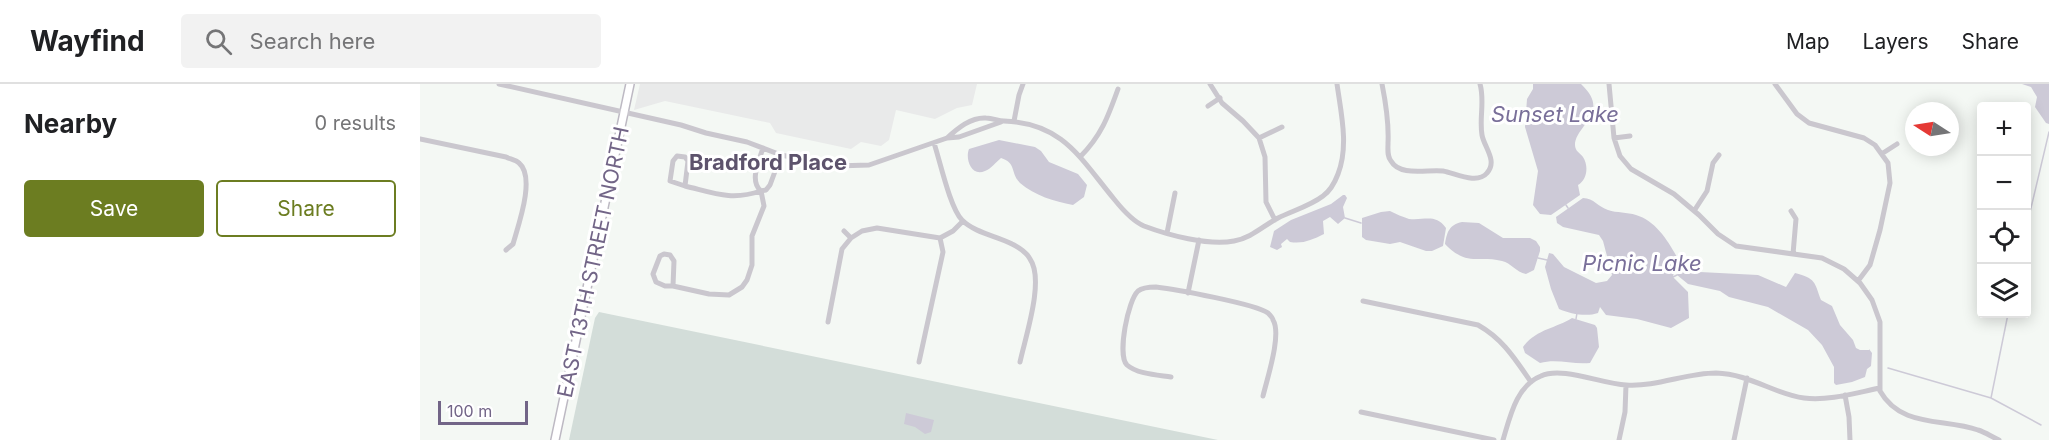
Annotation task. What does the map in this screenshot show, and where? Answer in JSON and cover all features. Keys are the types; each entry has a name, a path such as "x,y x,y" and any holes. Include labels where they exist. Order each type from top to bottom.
{"main road":[{"name":"EAST 13TH STREET NORTH","path":"555,440 630,84"}],"street":[{"path":"499,84 681,125 706,133 728,136 781,155 836,166 869,165 1002,121"},
{"path":"1014,121 1023,84"},
{"path":"1210,84 1220,98 1259,138 1265,157 1266,202 1275,220"},
{"path":"947,138 956,130 979,118 1014,121 1047,129 1067,143 1124,211 1141,225 1199,240 1234,241 1251,236 1275,220 1322,197 1330,189 1338,174 1343,155 1343,131 1337,84"},
{"path":"1382,84 1389,119 1388,156 1392,163 1408,170 1442,171 1473,178 1488,173 1491,164 1482,135 1483,93 1480,84"},
{"path":"1609,84 1614,138 1620,156 1631,169 1674,194 1718,234 1736,246 1822,258 1844,269 1858,280 1872,300 1880,322 1880,388 1886,400 1897,411 1915,418 1978,430 1999,440"},
{"path":"1774,84 1797,114 1809,123 1864,138 1875,145 1888,163 1890,183 1880,230 1870,265 1858,280"},
{"path":"1080,157 1095,141 1119,89"},
{"path":"1208,106 1220,98"},
{"path":"1259,138 1282,127"},
{"path":"1614,138 1630,136"},
{"path":"420,139 506,157 519,163 525,172 527,186 513,244 506,250"},
{"path":"934,143 952,200 963,220 986,234 1012,244 1030,259 1035,274 1036,289 1020,362"},
{"path":"1882,153 1897,144"},
{"path":"673,286 674,261 670,255 660,256 653,274 656,282 665,286 729,295 742,287 747,280 752,265 753,237 764,206 755,177 764,148"},
{"path":"685,186 688,161 685,157 680,156 673,161 670,181 685,186 735,197 744,197 766,190 781,155"},
{"path":"1694,211 1707,191 1713,163 1719,155"},
{"path":"1167,233 1175,193"},
{"path":"1791,211 1796,219 1793,254"},
{"path":"828,322 842,249 851,238 862,231 877,228 940,237 953,231 963,220"},
{"path":"844,231 851,238"},
{"path":"919,362 943,252 940,237"},
{"path":"1188,292 1199,240"},
{"path":"1030,259 1037,254"},
{"path":"1171,377 1139,371 1127,365 1122,355 1132,301 1138,291 1144,288 1154,287 1188,292 1255,307 1269,313 1275,323 1275,340 1263,396"},
{"path":"1363,301 1478,325 1505,344 1531,382"},
{"path":"1503,440 1510,413 1518,398 1531,382 1549,373 1626,385 1641,385 1692,375 1716,374 1747,378 1802,398 1823,398 1880,388"},
{"path":"1734,440 1747,378"},
{"path":"1619,440 1625,412 1626,385"},
{"path":"1845,395 1850,440"},
{"path":"1361,412 1494,440"}],"shaded area":[{"path":"640,84 977,84 972,105 957,108 935,119 896,110 889,140 881,146 861,142 851,149 776,133 770,123 665,101 634,110"},
{"path":"599,312 1218,440 569,440 595,318"}],"water":[{"name":"Sunset Lake","path":"1533,84 1581,84 1590,94 1593,103 1590,118 1580,131 1575,145 1585,161 1586,168 1585,176 1578,185 1580,195 1551,215 1540,214 1533,205 1538,171 1525,127 1527,99 1533,89"},
{"path":"2022,84 2049,84 2049,124 2035,107 2037,97 2031,87"},
{"path":"999,140 1035,147 1049,162 1078,174 1087,185 1084,197 1073,205 1038,195 1020,183 1011,165 1001,158 985,171 976,172 970,166 969,149"},
{"path":"1343,195 1347,198 1343,207 1345,218 1338,224 1330,217 1323,221 1324,234 1303,242 1290,242 1287,239 1277,250 1270,247 1274,231 1291,220 1331,204"},
{"name":"Picnic Lake","path":"1583,198 1590,199 1608,210 1644,218 1657,228 1680,263 1675,266 1673,277 1688,292 1689,318 1671,328 1637,319 1606,315 1600,307 1598,313 1589,315 1573,314 1559,309 1545,267 1549,253 1553,254 1564,267 1596,283 1607,281 1612,275 1603,241 1599,235 1563,227 1557,223 1556,217"},
{"path":"1390,211 1409,219 1433,219 1442,223 1446,228 1443,246 1426,251 1400,242 1390,244 1366,240 1362,237 1362,218"},
{"path":"1462,222 1479,223 1503,238 1530,238 1536,241 1540,251 1534,270 1526,274 1502,261 1460,256 1445,244 1451,227"},
{"path":"1683,266 1700,272 1758,275 1786,287 1795,273 1811,279 1821,300 1832,306 1840,325 1853,340 1856,348 1869,349 1872,353 1871,366 1867,369 1865,377 1836,385 1834,367 1822,345 1808,330 1768,307 1729,297 1720,291 1688,284 1677,275 1679,268"},
{"path":"1572,318 1595,325 1597,328 1599,347 1590,363 1553,361 1540,363 1525,353 1523,347 1534,336"},
{"path":"906,413 934,420 931,432 925,434 915,427 904,424"}],"waterway":[{"path":"2031,210 2049,132"},
{"path":"1345,218 1361,223"},
{"path":"1538,258 1547,260"},
{"path":"1673,277 1677,275"},
{"path":"1576,319 1577,313"},
{"path":"1991,398 2007,318"},
{"path":"1888,368 1991,398 2041,425"}],"district":[{"name":"Bradford Place","path":"768,162"}]}
